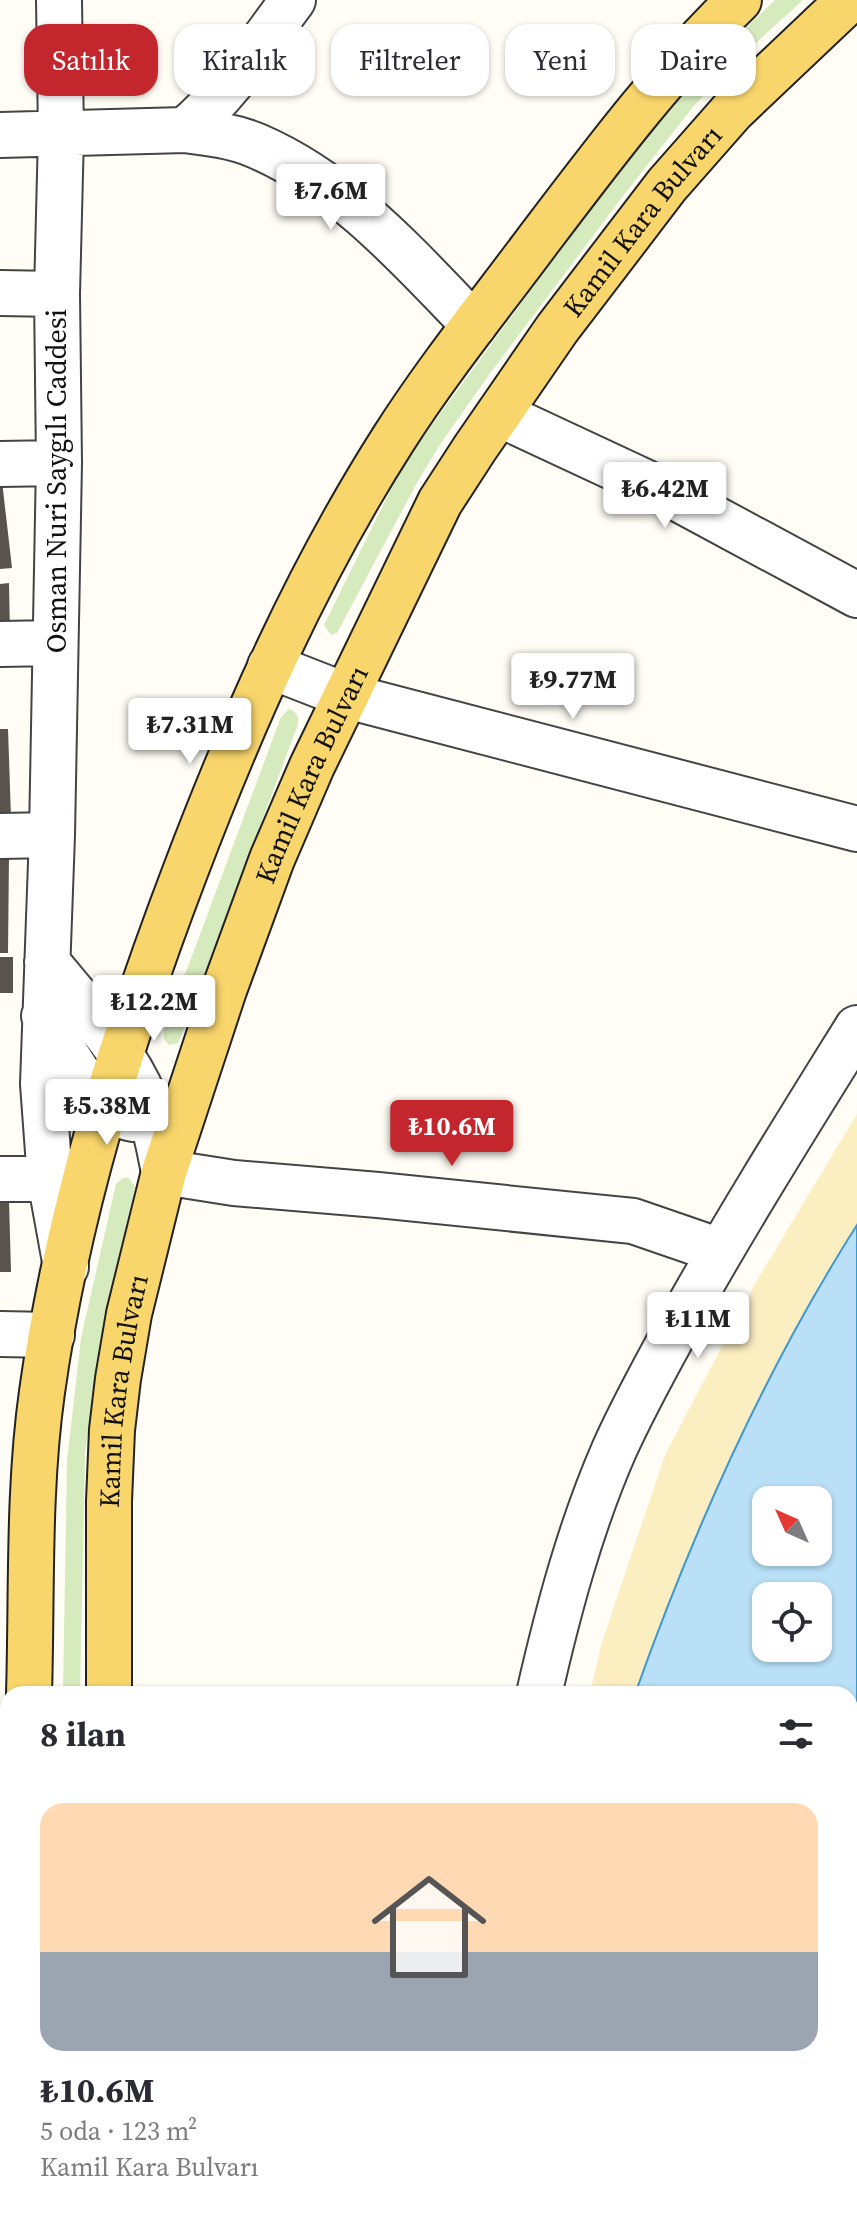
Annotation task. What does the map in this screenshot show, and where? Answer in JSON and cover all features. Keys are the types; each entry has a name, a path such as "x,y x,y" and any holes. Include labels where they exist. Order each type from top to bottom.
{"main road":[{"path":"29,1686 35,1450 52,1335 66,1267 89,1165 121,1052 148,969 211,804 270,666 305,595 393,439 432,381 647,100 739,0"},
{"name":"Kamil Kara Bulvarı","path":"109,1686 112,1430 129,1314 164,1172 224,990 272,859 312,766 440,502 557,329 667,185 733,110 849,0"}],"street":[{"name":"Osman Nuri Saygılı Caddesi","path":"59,0 59,463 52,835 43,1084 50,1179 66,1267"},
{"path":"185,130 205,114 293,0"},
{"path":"0,135 185,130 255,145 295,165 383,231 474,325"},
{"path":"0,293 57,294"},
{"path":"499,414 662,490 857,595"},
{"path":"0,464 59,463"},
{"path":"0,644 55,643"},
{"path":"270,666 347,696 857,829"},
{"path":"0,836 52,835"},
{"path":"47,962 121,1052 145,1098 164,1172 234,1183 633,1221 720,1251"},
{"path":"44,1016 68,1058 105,1105 118,1115 134,1119 152,1118 167,1109 198,1068"},
{"path":"541,1686 565,1590 613,1453 641,1393 720,1251 857,1028"},
{"path":"0,1179 50,1179"},
{"path":"0,1334 52,1335"}],"green space":[{"path":"775,0 803,0 756,43 756,24 750,24"},
{"path":"681,96 703,96 623,196 443,440 337,633 331,635 324,625 412,452 591,208"},
{"path":"289,709 298,716 297,727 182,1034 178,1043 169,1045 164,1039 164,1031 281,717"},
{"path":"123,1178 129,1178 135,1187 103,1325 85,1454 80,1686 63,1686 67,1461 81,1338 116,1184"}],"sand":[{"path":"857,1114 857,1225 822,1279 751,1416 697,1533 638,1686 592,1686 601,1645 665,1455 755,1284"}],"water":[{"path":"857,1225 857,1686 638,1686 706,1512 761,1395 823,1280"}],"building":[{"path":"0,481 12,568 0,569"},
{"path":"9,583 10,635 0,635 0,584"},
{"path":"0,729 8,729 11,817 0,817"},
{"path":"0,854 9,854 8,953 0,953"},
{"path":"0,957 13,957 13,993 0,993"},
{"path":"0,1201 9,1201 11,1272 0,1272"}]}
